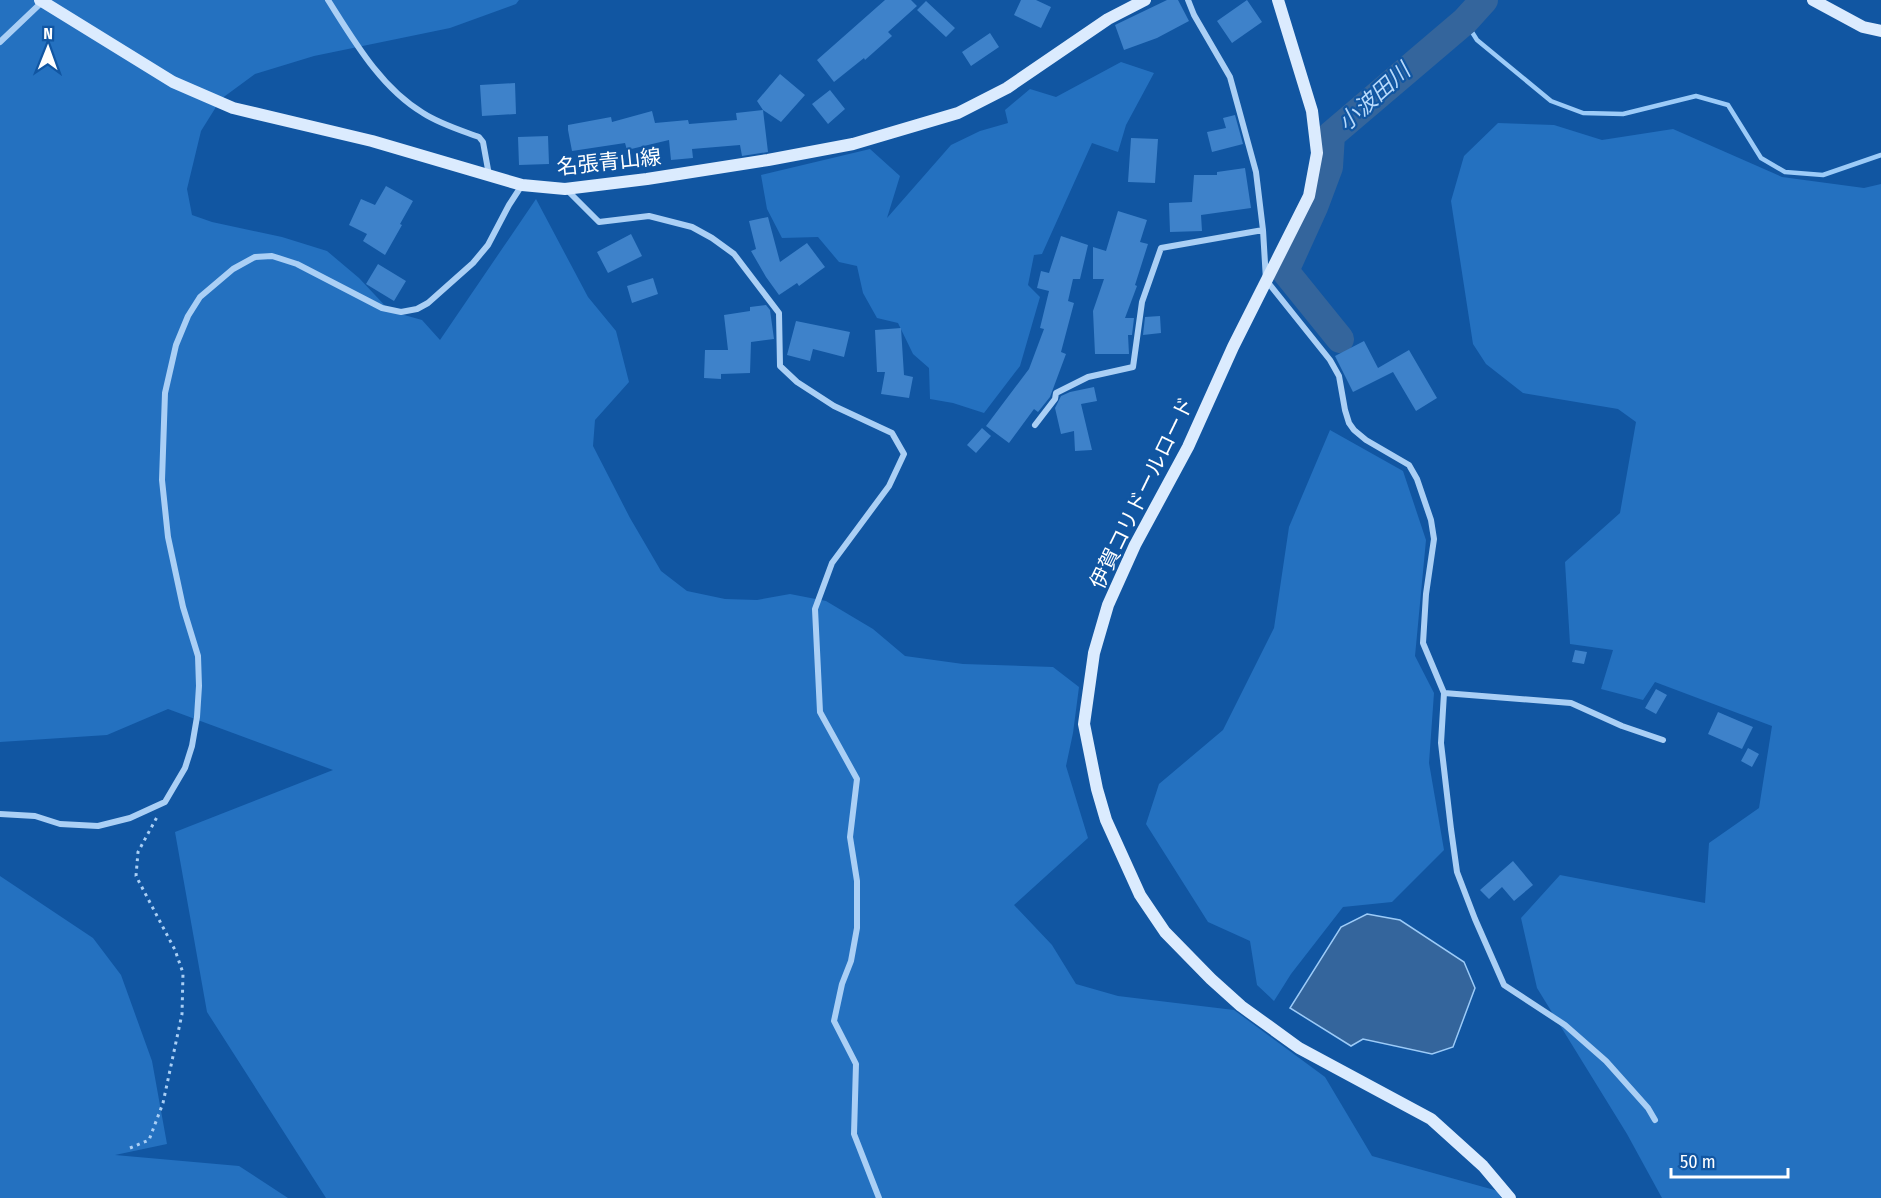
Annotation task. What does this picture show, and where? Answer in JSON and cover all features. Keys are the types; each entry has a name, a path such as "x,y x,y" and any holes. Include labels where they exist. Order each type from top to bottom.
{"street":[{"path":"328,0 359,49 409,104 438,121 479,137 483,142 489,176"},
{"name":"名張青山線","path":"41,1 172,82 233,108 372,141 522,186 565,189 680,174 853,144 958,113 1007,88 1108,18 1145,0"},
{"path":"1188,0 1194,15 1230,77 1256,172 1266,280 1330,360 1339,376 1349,423 1354,430 1366,440 1409,465 1417,479 1434,539 1426,594 1423,643 1444,693 1441,743 1457,872 1504,985 1565,1025 1606,1061 1648,1108 1655,1120"},
{"name":"伊賀コリドールロード","path":"1278,0 1312,111 1317,153 1309,196 1233,347 1188,447 1135,545 1108,605 1094,652 1084,724 1096,789 1106,820 1140,895 1165,932 1211,980 1241,1006 1299,1048 1431,1119 1483,1166 1510,1198"},
{"path":"1813,0 1863,27 1881,31"},
{"path":"0,42 41,1"},
{"path":"0,814 36,816 60,824 98,826 130,818 165,802 184,768 192,746 199,686 198,656 183,607 171,549 162,480 165,393 176,345 188,316 200,297 233,269 255,257 272,256 297,264 382,308 401,312 417,309 428,303 473,263 488,245 522,186"},
{"path":"565,189 599,222 649,216 692,227 734,254 779,313 780,366 797,382 834,406 892,433 904,454 889,486 832,563 815,609 820,712 857,779 850,837 857,881 857,928 851,961 842,984 834,1021 856,1064 854,1134 879,1198"},
{"path":"1035,425 1055,399 1056,393 1088,377 1133,367 1142,302 1161,248 1263,230"},
{"path":"1444,693 1571,703 1622,726 1663,740"}],"path":[{"path":"130,1148 149,1140 163,1103 182,1014 183,974 174,950 136,876 138,852 165,802"}],"shaded area":[{"path":"0,0 519,0 516,4 450,28 314,56 255,74 221,99 201,131 187,189 192,215 212,222 282,237 327,251 359,278 390,311 422,320 440,340 536,199 588,297 616,331 629,382 595,420 593,446 630,518 661,571 687,591 725,599 757,600 790,594 826,601 873,629 905,656 963,664 1053,667 1079,687 1066,766 1088,838 1014,905 1052,945 1076,984 1118,996 1234,1010 1325,1077 1372,1156 1498,1191 1501,1198 326,1198 207,1012 175,832 333,770 168,709 107,735 0,742"},
{"path":"1121,62 1154,73 1126,125 1118,152 1092,143 1042,254 1034,255 1028,285 1040,297 1020,366 984,413 953,403 930,399 929,368 913,354 898,323 877,318 863,293 857,266 839,262 818,237 782,238 767,209 761,175 870,149 900,176 887,218 951,145 980,131 1008,123 1005,110 1030,89 1056,97"},
{"path":"1498,123 1554,125 1602,140 1673,129 1782,177 1864,188 1881,184 1881,1198 1662,1198 1627,1134 1537,988 1521,918 1560,875 1705,903 1709,843 1759,808 1772,726 1655,682 1643,700 1601,689 1613,650 1570,644 1565,562 1620,513 1636,422 1618,409 1523,393 1486,364 1473,344 1451,201 1464,156"},
{"path":"1330,430 1403,471 1426,540 1415,656 1434,693 1429,763 1444,850 1392,902 1343,907 1291,974 1274,1001 1257,985 1250,941 1208,922 1146,824 1159,784 1223,730 1274,628 1289,527"},
{"path":"0,876 93,938 121,975 152,1061 167,1144 115,1155 239,1166 288,1198 0,1198"},
{"path":"1367,914 1400,920 1464,962 1475,988 1453,1047 1432,1054 1363,1039 1351,1046 1290,1008 1341,927"}],"building":[{"path":"885,0 911,0 917,6 888,32 892,36 865,60 864,58 834,82 817,60"},
{"path":"1021,0 1036,0 1051,7 1041,28 1014,15"},
{"path":"1167,0 1178,0 1189,21 1157,38 1124,50 1115,25"},
{"path":"1247,0 1262,22 1232,43 1217,21"},
{"path":"926,1 955,28 946,37 917,10"},
{"path":"990,33 999,47 971,66 962,52"},
{"path":"780,74 805,95 781,122 763,110 757,101"},
{"path":"515,83 516,114 482,116 480,85"},
{"path":"830,90 845,109 828,124 812,104"},
{"path":"763,110 768,152 742,156 740,145 692,149 693,158 671,160 669,140 627,150 625,143 572,151 568,130 568,125 611,117 612,122 652,111 655,123 688,120 689,124 737,120 736,113"},
{"path":"1235,115 1243,144 1212,152 1207,132 1226,128 1223,118"},
{"path":"548,136 549,164 519,165 518,137"},
{"path":"1131,138 1158,139 1155,183 1128,182"},
{"path":"1245,168 1251,208 1201,215 1202,231 1170,232 1169,203 1192,202 1194,175 1217,175 1217,172"},
{"path":"386,186 413,201 385,255 363,241 367,234 349,225 361,199 375,205"},
{"path":"1118,211 1147,220 1140,242 1148,244 1135,285 1137,286 1125,318 1134,318 1132,335 1128,335 1129,354 1095,354 1093,311 1104,279 1093,279 1093,247 1106,251"},
{"path":"768,217 780,262 807,243 825,267 799,286 797,283 779,295 751,251 756,249 749,221"},
{"path":"631,234 642,256 608,273 597,252"},
{"path":"1061,236 1088,245 1080,279 1073,279 1068,301 1074,303 1061,352 1066,354 1050,397 1038,412 1034,409 1009,443 986,426 1029,369 1044,329 1040,328 1049,291 1037,288 1041,271 1049,273"},
{"path":"378,264 406,281 394,301 366,284"},
{"path":"653,278 658,294 632,303 627,286"},
{"path":"766,305 770,310 774,339 751,342 750,373 721,374 721,379 704,378 705,350 728,350 724,315 750,311 750,307"},
{"path":"1160,316 1161,333 1143,335 1145,317"},
{"path":"796,321 850,332 844,357 813,349 810,361 787,355"},
{"path":"901,328 904,375 913,377 909,398 881,394 885,372 877,372 875,330"},
{"path":"1364,341 1378,368 1409,350 1437,398 1416,411 1393,372 1353,392 1335,356"},
{"path":"1094,387 1097,401 1081,404 1092,450 1075,451 1074,431 1061,434 1055,408 1061,396"},
{"path":"982,428 991,436 976,453 967,445"},
{"path":"1575,650 1587,652 1584,664 1572,662"},
{"path":"1656,689 1667,695 1656,714 1645,708"},
{"path":"1718,712 1753,727 1742,749 1708,734"},
{"path":"1748,748 1759,754 1752,767 1741,761"},
{"path":"1513,861 1533,885 1514,901 1502,887 1489,899 1480,890"}],"waterway":[{"name":"小波田川","path":"1340,339 1285,271 1329,167 1331,135 1465,21 1484,0"},
{"path":"1465,21 1477,40 1551,101 1583,113 1623,114 1696,96 1728,105 1761,158 1785,172 1823,175 1881,155"}]}
